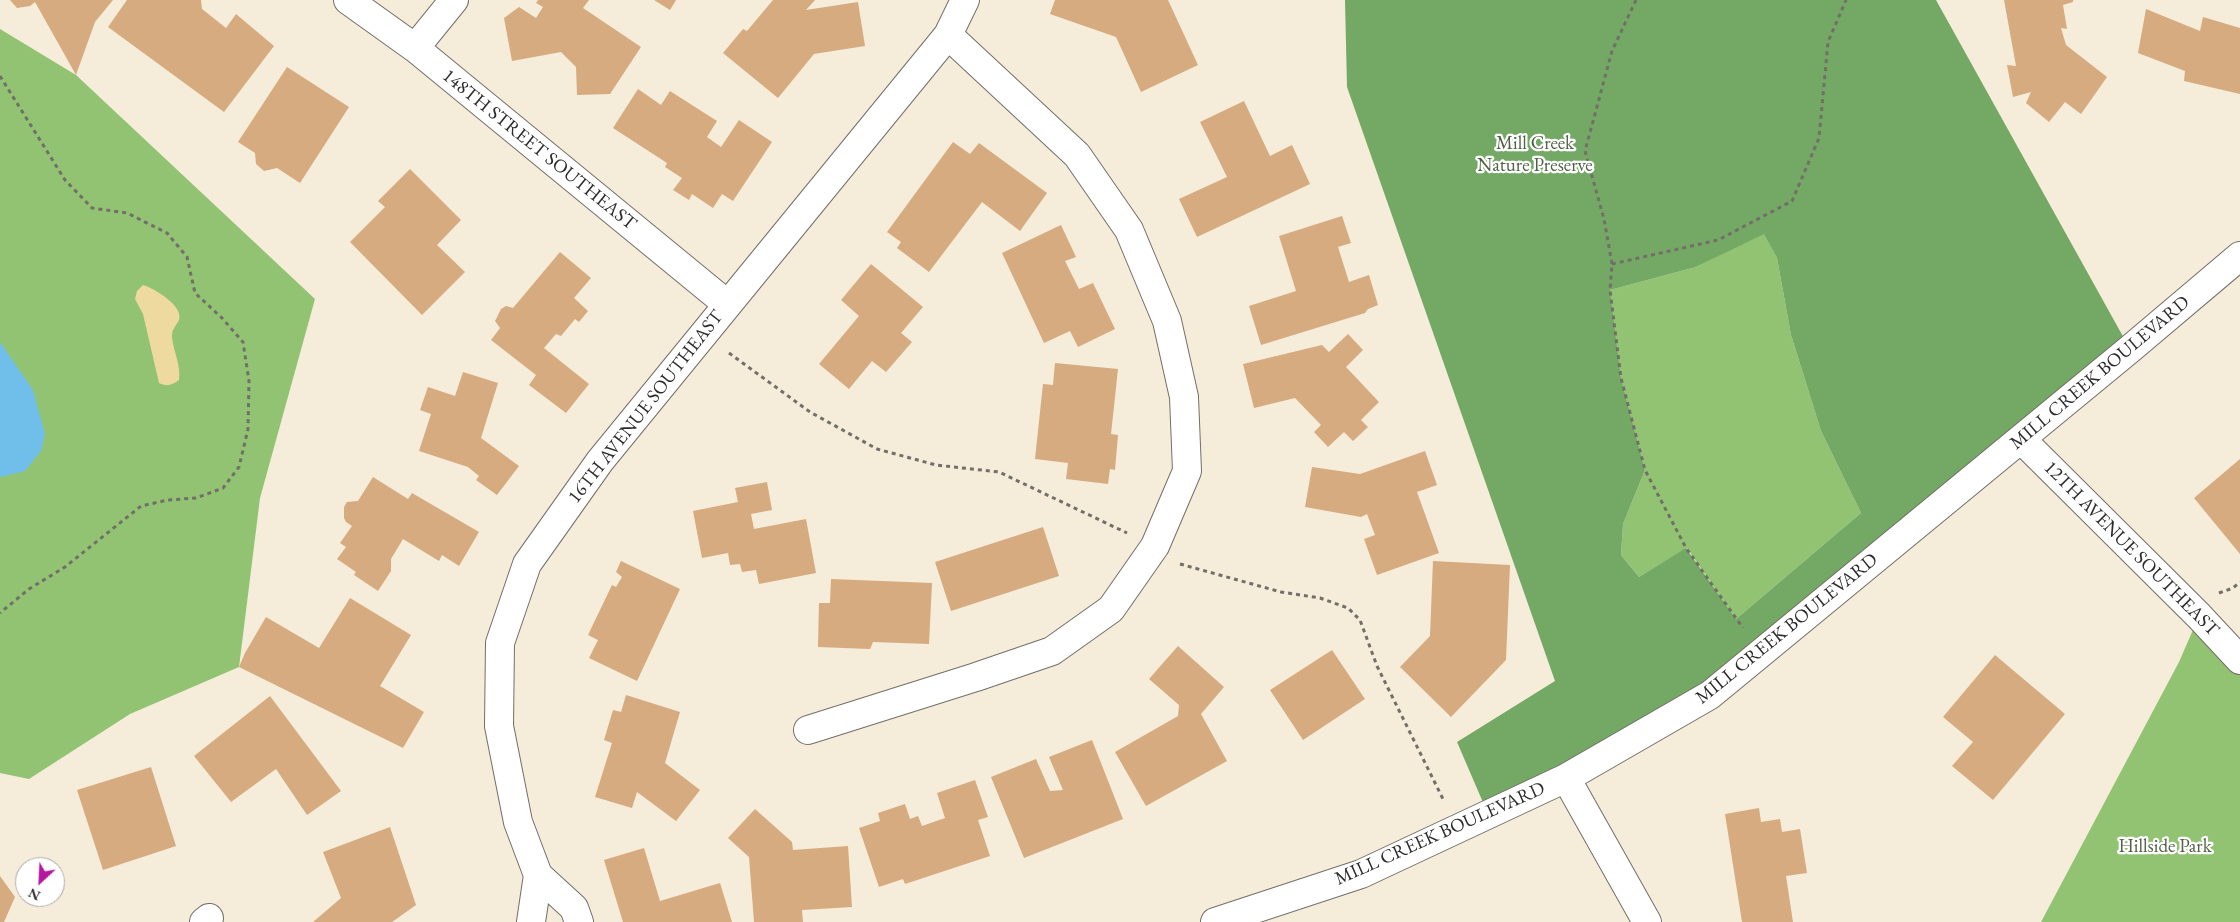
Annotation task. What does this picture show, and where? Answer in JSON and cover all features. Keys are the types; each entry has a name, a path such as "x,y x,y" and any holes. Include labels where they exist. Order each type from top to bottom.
{"street":[{"name":"148TH STREET SOUTHEAST","path":"348,0 415,48 727,304"},
{"path":"415,48 454,0"},
{"name":"16TH AVENUE SOUTHEAST","path":"579,922 574,908 538,875 518,822 500,726 500,643 527,564 600,461 948,35 965,0"},
{"path":"808,730 1052,651 1111,609 1155,546 1187,471 1184,396 1167,321 1129,230 1077,154 948,35"},
{"name":"MILL CREEK BOULEVARD","path":"1214,922 1362,874 1566,778 1710,695 2240,256"},
{"name":"12TH AVENUE SOUTHEAST","path":"2022,438 2199,616 2240,660"},
{"path":"1566,778 1647,922"},
{"name":"16TH AVENUE SOUTHEAST","path":"531,922 538,875"}],"path":[{"path":"1636,0 1612,51 1585,151 1604,219 1612,264 1610,290 1621,378 1645,470 1686,548 1760,654"},
{"path":"1612,264 1718,240 1792,201 1819,138 1828,42 1846,0"},
{"path":"0,76 66,180 92,208 127,213 167,233 187,257 195,293 222,318 242,342 250,381 248,429 240,467 223,488 196,498 168,500 141,506 65,567 29,589 0,613"}],"green space":[{"name":"Mill Creek Nature Preserve","path":"1345,0 1936,0 2130,349 1710,695 1488,814 1457,742 1555,681 1347,87","holes":["1764,234 1777,258 1791,335 1821,431 1861,513 1736,619 1686,548 1639,577 1621,555 1623,524 1645,470 1621,378 1610,290 1696,267"]},
{"path":"0,29 76,75 315,299 260,498 239,667 130,714 29,779 0,773"},
{"path":"1764,233 1777,258 1791,335 1821,431 1861,513 1736,619 1687,548 1639,577 1621,555 1623,524 1645,470 1621,378 1610,290 1696,267"},
{"name":"Hillside Park","path":"2199,616 2240,660 2240,922 2041,922 2179,662"}],"sand":[{"path":"143,285 167,298 177,309 179,315 179,320 172,335 179,369 179,380 169,385 159,383 143,314 135,299 137,291"}],"water":[{"path":"0,342 33,390 45,434 41,451 25,471 0,477"}],"building":[{"path":"10,0 113,0 95,22 76,75 35,2 30,6 17,8"},
{"path":"127,0 201,0 202,9 226,28 236,14 274,46 224,112 108,27"},
{"path":"538,0 589,0 583,8 641,47 610,94 577,95 576,67 561,52 512,61 504,18 519,7 536,18 543,7 536,3"},
{"path":"654,0 676,0 670,10"},
{"path":"773,0 815,0 806,10 858,2 865,46 814,54 778,98 723,53 743,29 747,31"},
{"path":"1055,0 1168,0 1198,65 1141,92 1116,37 1050,14"},
{"path":"2004,0 2073,0 2073,2 2063,5 2067,29 2061,28 2066,45 2107,77 2081,114 2065,102 2049,122 2026,103 2031,92 2013,97 2007,65 2016,66"},
{"path":"2146,9 2200,31 2203,17 2240,28 2240,94 2184,81 2185,71 2138,53"},
{"path":"287,67 349,107 300,183 277,168 264,171 256,164 255,153 238,142"},
{"path":"638,89 661,105 670,91 717,121 707,137 721,147 739,120 772,142 733,201 722,194 713,208 692,194 689,200 673,190 682,178 665,167 667,163 613,128"},
{"path":"1244,101 1270,156 1292,145 1310,184 1197,237 1179,199 1227,177 1200,122"},
{"path":"953,142 970,154 979,143 1047,193 1020,231 982,202 929,272 897,248 901,242 887,232"},
{"path":"410,169 461,220 437,245 465,272 422,315 350,242 385,207 378,201"},
{"path":"1342,216 1351,243 1338,247 1349,282 1369,275 1378,305 1368,309 1365,313 1261,345 1249,306 1296,291 1279,236"},
{"path":"1061,225 1076,257 1065,261 1079,289 1093,283 1115,329 1078,347 1070,331 1044,343 1002,253"},
{"path":"560,252 591,278 574,298 588,311 579,322 575,319 561,336 556,334 544,348 589,384 566,413 529,385 536,375 491,340 500,328 495,321 501,309 506,306 513,308"},
{"path":"871,264 923,307 901,333 912,342 886,372 872,361 849,389 819,364 859,316 841,300"},
{"path":"1348,334 1363,350 1346,367 1379,402 1361,420 1368,427 1353,441 1344,432 1328,447 1314,432 1321,425 1295,398 1254,408 1243,364 1322,345 1329,352"},
{"path":"1055,363 1118,369 1111,434 1118,435 1115,470 1110,469 1108,484 1066,479 1068,463 1035,459 1043,384 1053,385"},
{"path":"463,372 498,383 481,438 519,466 497,495 476,480 479,476 468,467 419,451 431,414 420,410 428,387 455,396"},
{"path":"1425,451 1437,485 1417,492 1439,553 1377,575 1364,539 1375,535 1367,514 1361,517 1305,507 1312,467 1360,474"},
{"path":"2240,459 2240,554 2194,498"},
{"path":"373,477 408,499 412,493 479,532 459,566 442,555 439,561 403,539 391,559 391,571 378,591 354,575 356,572 337,559 346,547 340,543 352,526 344,518 344,507 347,502 358,501"},
{"path":"767,482 772,510 751,514 754,529 806,519 816,573 759,584 756,570 742,572 740,564 730,565 728,553 702,558 693,511 738,502 735,488"},
{"path":"1043,527 1059,576 951,611 935,562"},
{"path":"621,561 680,589 637,681 589,658 598,640 588,635 612,585 616,587 622,577 616,572"},
{"path":"1433,561 1510,565 1506,660 1451,717 1400,667 1430,636"},
{"path":"831,579 932,583 929,644 873,642 870,649 818,647 819,603 830,603"},
{"path":"350,598 411,635 380,686 424,712 403,748 239,667 266,617 319,648"},
{"path":"1178,646 1224,687 1201,714 1227,761 1146,806 1115,752 1178,716 1179,705 1149,679"},
{"path":"1332,650 1365,699 1303,740 1270,690"},
{"path":"1995,655 2065,714 1993,800 1952,766 1973,742 1943,717"},
{"path":"626,695 680,712 665,763 700,790 676,821 637,792 632,808 595,797 612,743 604,740 613,710 621,712"},
{"path":"270,696 341,791 307,815 276,769 231,802 194,756"},
{"path":"1092,740 1123,819 1024,858 991,777 1036,759 1050,791 1063,790 1049,757"},
{"path":"151,767 176,846 103,870 77,790"},
{"path":"975,780 988,817 978,820 990,856 905,884 903,879 879,887 859,828 880,821 878,813 905,804 910,819 918,816 922,826 945,818 937,793"},
{"path":"1759,808 1761,822 1780,819 1782,832 1800,829 1807,873 1786,876 1793,922 1742,922 1725,814"},
{"path":"755,809 792,842 793,850 848,846 852,907 802,910 803,922 754,922 749,857 728,838"},
{"path":"390,827 416,905 392,922 313,922 341,898 323,852"},
{"path":"644,848 660,901 720,883 732,922 623,922 604,860"},
{"path":"0,876 15,897 4,922 0,922"}]}
